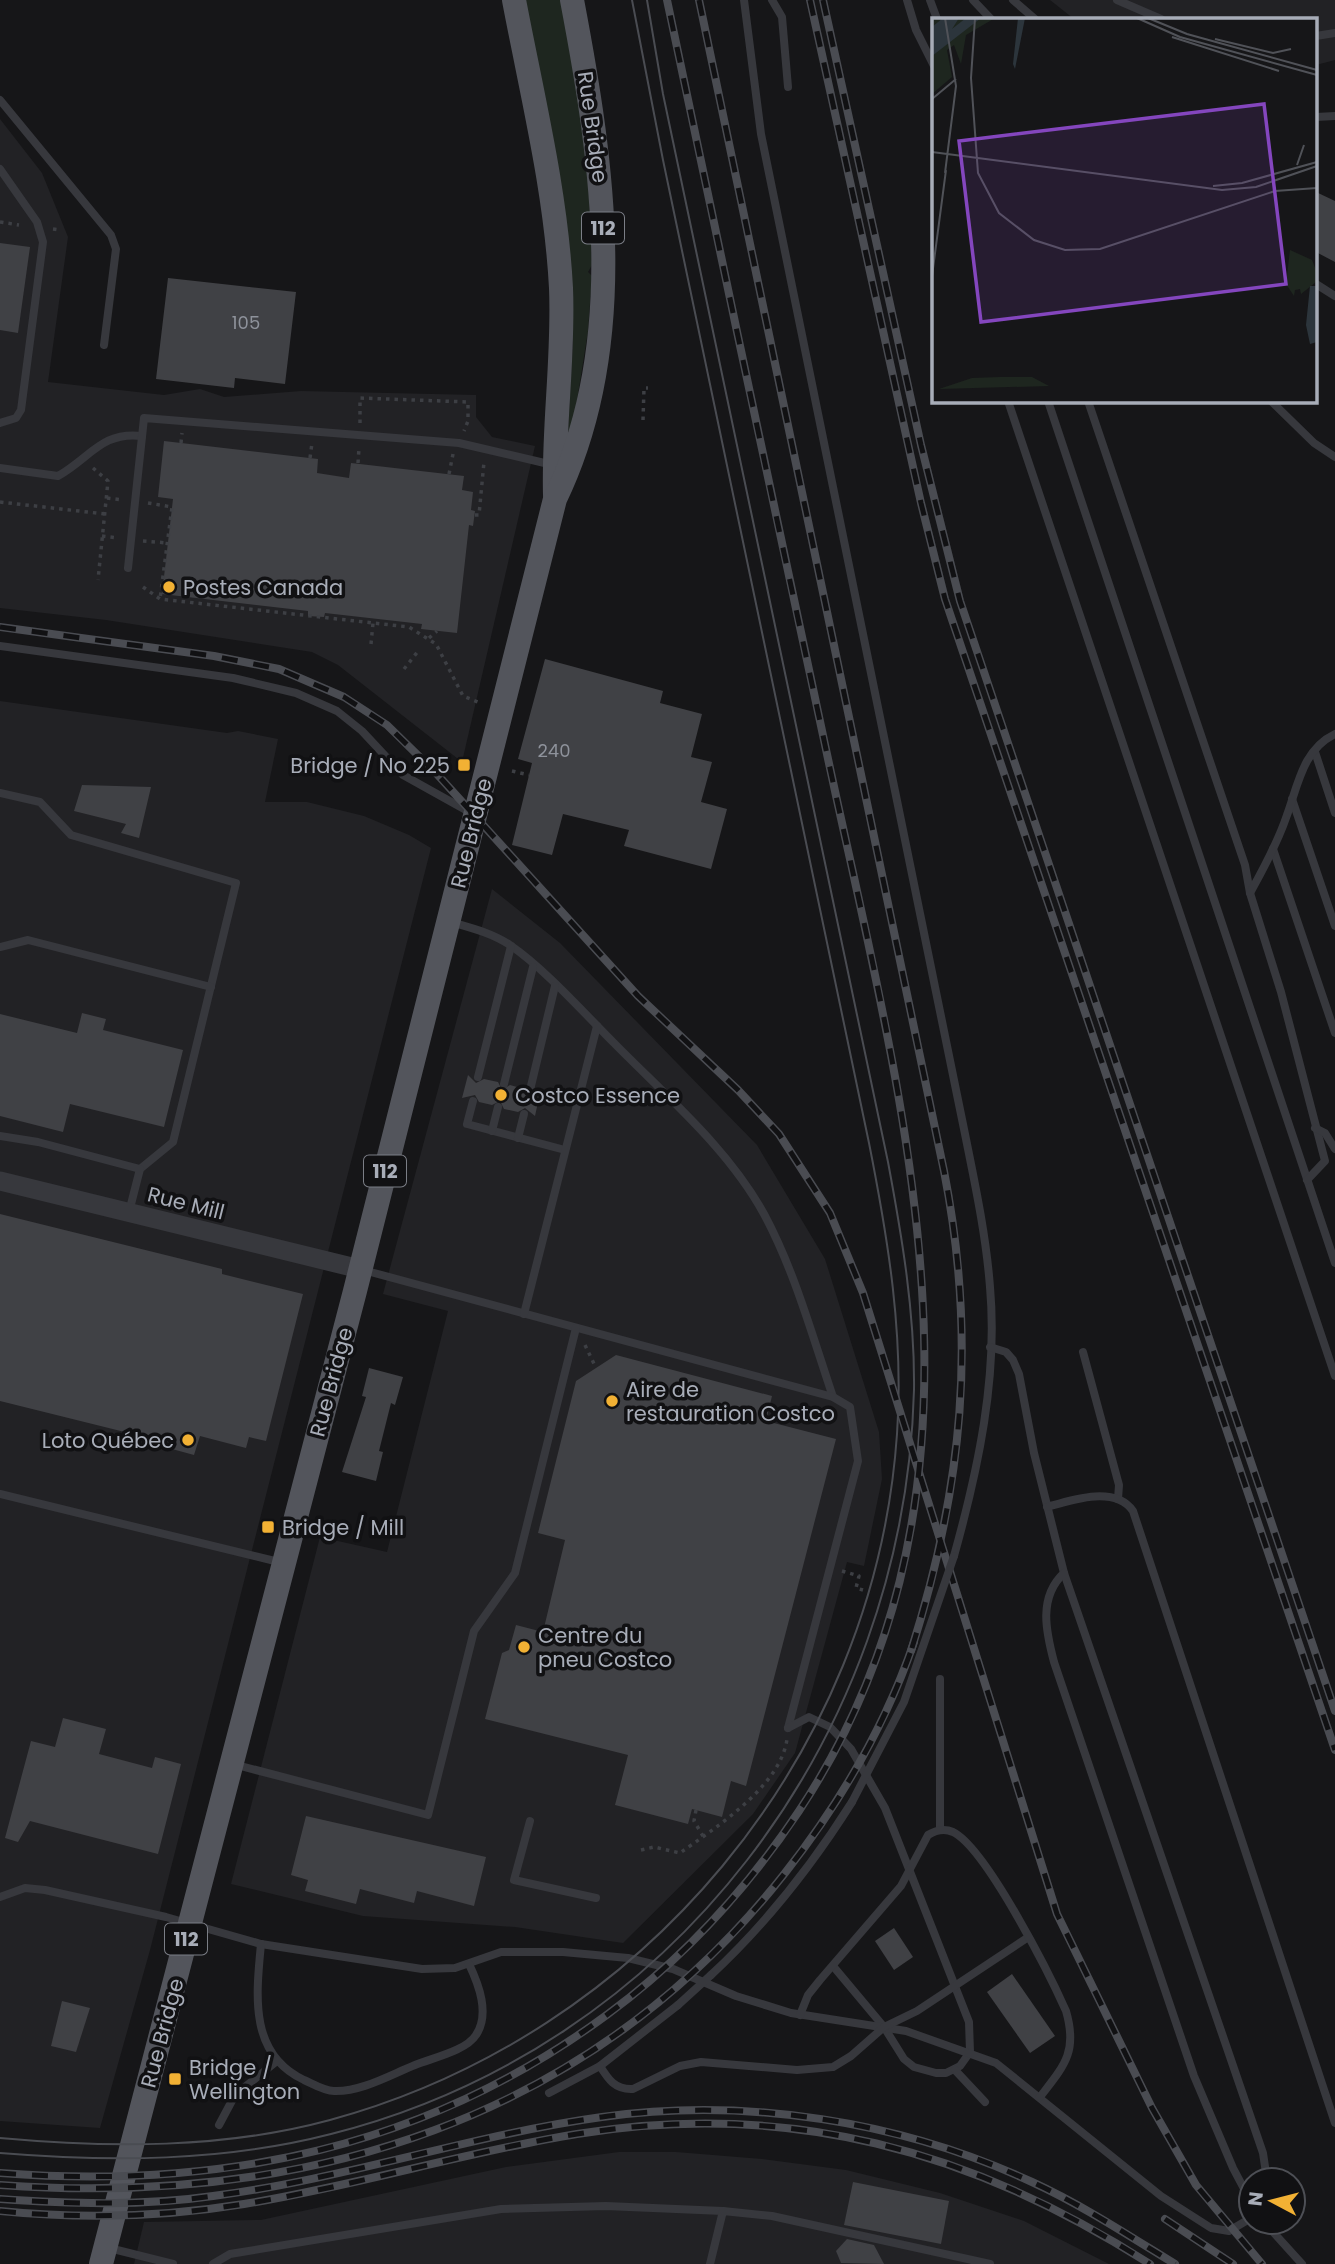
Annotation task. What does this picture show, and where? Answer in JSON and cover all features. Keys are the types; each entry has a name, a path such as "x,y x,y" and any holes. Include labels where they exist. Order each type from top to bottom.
{"main road":[{"name":"Rue Bridge","path":"104,2256 360,1269 562,467 559,262 549,179 514,0"},
{"name":"Rue Bridge","path":"562,467 580,442 593,372 603,258 597,134 572,0"}],"street":[{"name":"Rue Mill","path":"0,1181 360,1269"}],"lane":[{"path":"549,2093 600,2066 678,2005 758,1931 795,1887 852,1802 904,1702 954,1556 980,1446 990,1347 990,1288 978,1198 761,134 744,0"},
{"path":"772,0 782,17 788,87"},
{"path":"907,0 916,30 932,62"},
{"path":"930,0 937,18"},
{"path":"973,0 990,18"},
{"path":"1013,0 1034,18"},
{"path":"1117,0 1159,18"},
{"path":"0,100 111,235 116,249 104,345"},
{"path":"0,169 37,222 43,242 21,410 16,418 0,423"},
{"path":"1318,285 1335,296"},
{"path":"1009,402 1335,1376"},
{"path":"1048,402 1335,1263"},
{"path":"1088,402 1245,865 1250,893 1282,992 1325,1161 1307,1180"},
{"path":"1272,402 1314,443 1335,457"},
{"path":"128,568 144,418 459,443 562,467"},
{"path":"0,468 58,476 116,435 142,436"},
{"path":"0,646 233,678 296,693 337,711 362,731 404,775 475,816"},
{"path":"1250,893 1273,849 1298,775 1315,752 1335,733"},
{"path":"1315,752 1335,813"},
{"path":"0,793 40,802 71,835 236,883 173,1142 140,1169 129,1212"},
{"path":"1292,799 1335,926"},
{"path":"1273,849 1335,1033"},
{"path":"448,922 479,930 511,946 597,1026 723,1157 762,1211 795,1282 833,1397"},
{"path":"0,947 28,940 211,987"},
{"path":"478,1077 511,946"},
{"path":"504,1084 533,967"},
{"path":"530,1090 555,986"},
{"path":"524,1314 597,1026"},
{"path":"473,1101 467,1124 565,1150"},
{"path":"492,1131 498,1107"},
{"path":"518,1138 524,1114"},
{"path":"1315,1128 1325,1133 1335,1149"},
{"path":"0,1136 38,1142 140,1169"},
{"path":"360,1269 833,1397 850,1407 858,1461 788,1728 809,1717 830,1727 851,1749 884,1808 910,1869 970,2022 970,2052 955,2070 936,2073 914,2067 896,2049 884,2027 833,1966"},
{"path":"231,1764 428,1815 474,1631 515,1573 576,1328"},
{"path":"990,1347 1006,1352 1019,1374 1064,1573 1259,2141 1264,2166"},
{"path":"1083,1352 1119,1485 1118,1499"},
{"path":"0,1494 284,1563"},
{"path":"1047,1507 1096,1497 1118,1499 1133,1511 1335,2123"},
{"path":"1064,1573 1053,1587 1046,1615 1054,1662 1194,2076 1237,2176"},
{"path":"940,1679 940,1830"},
{"path":"530,1821 514,1880 596,1898"},
{"path":"800,2015 808,1995 901,1885 928,1835 940,1830 956,1833 981,1860 1060,1998 1070,2025 1071,2042 1066,2063 1040,2098"},
{"path":"0,1897 25,1888 45,1890 190,1924 261,1944 422,1969 455,1968 501,1952 563,1952 628,1958 673,1969 736,1996 800,2015 906,2031 996,2063 1161,2196 1203,2224 1230,2231 1237,2227"},
{"path":"600,2066 612,2083 625,2089 640,2086 680,2066 701,2062 825,2070 851,2056 884,2027 955,1987 1027,1938"},
{"path":"261,1944 257,1994 265,2044 277,2061 296,2076 323,2089 345,2090 362,2087 470,2042 481,2026 483,2012 469,1964"},
{"path":"219,2125 235,2095 277,2061"},
{"path":"955,2070 985,2102"},
{"path":"213,2264 230,2254 261,2251 467,2212 545,2206 723,2211 772,2216 990,2264"},
{"path":"710,2264 723,2211"},
{"path":"1277,2236 1302,2264"},
{"path":"104,2256 173,2264"}],"path":[{"path":"0,222 19,225"},
{"path":"53,229 61,230"},
{"path":"643,420 644,388 648,388"},
{"path":"358,463 360,398 468,402 468,421 451,458 449,474"},
{"path":"475,515 479,515 485,459"},
{"path":"71,466 96,468 108,481 98,580"},
{"path":"0,502 105,514"},
{"path":"160,599 172,506"},
{"path":"93,545 101,547"},
{"path":"143,587 160,599 409,627 429,638 441,652 465,699 478,702"},
{"path":"370,644 373,623"},
{"path":"429,638 437,631"},
{"path":"404,669 419,650"},
{"path":"513,771 529,775"},
{"path":"591,1356 596,1368"},
{"path":"855,1575 859,1576 856,1588 863,1590"},
{"path":"640,1850 654,1847 680,1853 756,1792 786,1749"},
{"path":"696,1810 694,1821 704,1836"}],"shaded area":[{"path":"525,0 561,0 587,151 592,265 588,272 592,276 588,331 572,432 568,431 573,342"},
{"path":"1050,0 1335,0 1335,60 1318,64 1318,18 1073,18"},
{"path":"0,119 42,173 68,237 48,382 164,395 200,389 224,397 301,391 476,395 476,417 492,437 535,446 462,762 338,665 312,652 106,620 0,608"},
{"path":"0,701 227,733 238,731 278,739 265,802 307,802 364,816 409,835 431,848 150,1950 100,2128 0,2121"},
{"path":"492,889 560,943 757,1145 825,1259 879,1432 882,1479 864,1566 847,1562 795,1753 753,1814 623,1943 515,1927 363,1916 231,1884 320,1537 387,1552 448,1311 383,1294"},
{"path":"619,2152 676,2152 846,2170 940,2193 1024,2221 1109,2264 134,2264 144,2222 261,2220 506,2167"}],"building":[{"path":"1318,193 1335,201 1335,262 1318,253"},
{"path":"0,243 30,247 18,333 0,330"},
{"path":"168,278 296,292 285,384 235,378 234,388 156,379"},
{"path":"164,441 318,459 317,473 349,478 351,463 464,476 462,490 473,492 471,510 475,511 473,526 469,525 457,633 421,629 422,624 325,613 324,617 308,616 308,611 162,594 173,499 158,497"},
{"path":"545,659 663,691 660,703 702,714 691,757 712,762 701,802 727,809 711,869 624,846 629,830 563,814 552,855 512,845 532,763 518,759"},
{"path":"82,785 151,787 139,838 121,833 126,824 74,811"},
{"path":"82,1013 106,1019 103,1030 183,1050 164,1127 70,1104 63,1132 0,1116 0,1014 77,1033"},
{"name":"Costco Essence","path":"468,1075 476,1083 484,1079 498,1082 502,1090 510,1085 524,1089 528,1096 540,1093 535,1116 525,1108 518,1112 504,1109 500,1101 492,1105 479,1102 475,1095 462,1098"},
{"path":"0,1214 222,1269 222,1274 303,1294 266,1441 249,1437 246,1448 200,1436 194,1455 172,1449 173,1444 0,1401"},
{"path":"616,1355 772,1396 766,1421 836,1439 746,1786 731,1781 722,1817 692,1809 688,1824 615,1805 628,1755 485,1719 502,1653 509,1650 516,1625 543,1632 565,1540 538,1533 576,1381"},
{"path":"369,1368 403,1377 395,1405 391,1403 379,1451 383,1452 376,1481 342,1472 366,1397 362,1396"},
{"path":"63,1718 106,1729 99,1754 152,1768 155,1757 181,1764 158,1854 30,1821 18,1842 5,1838 31,1741 55,1747"},
{"path":"306,1816 486,1857 474,1906 417,1891 414,1903 360,1889 356,1904 305,1891 308,1880 291,1875"},
{"path":"894,1928 913,1957 894,1970 875,1941"},
{"path":"1012,1974 1055,2036 1030,2053 987,1992"},
{"path":"62,2001 90,2008 76,2052 51,2046"},
{"path":"853,2182 949,2201 941,2244 844,2225"},
{"path":"847,2239 874,2245 884,2264 841,2263 836,2251"}],"tram line":[{"path":"0,2138 166,2144 290,2130 330,2120 443,2079 547,2022 641,1951 722,1866 790,1771 843,1666 879,1553 897,1434 899,1397 893,1287 882,1215 632,0"},
{"path":"0,2153 83,2158 166,2157 208,2155 290,2143 331,2134 454,2092 565,2030 663,1953 747,1860 815,1756 867,1641 900,1518 914,1390 907,1275 888,1162 663,94 647,0"}],"railway":[{"path":"0,2173 82,2177 163,2174 242,2165 319,2150 395,2128 468,2098 539,2060 608,2014 663,1970 736,1895 799,1811 866,1685 906,1554 923,1421 922,1285 907,1148 883,1011 667,0"},
{"path":"699,0 944,1171 954,1233 962,1354 953,1472 943,1531 911,1651"},
{"path":"810,0 921,503 945,599 1335,1750"},
{"path":"823,0 921,445 960,601 1335,1711"},
{"path":"0,627 214,656 279,669 344,697 387,725 436,773 638,996 738,1090 779,1134 830,1213 863,1293 1057,1914 1152,2108 1196,2185 1262,2264"},
{"path":"0,2185 114,2188 224,2180 331,2161 434,2130 532,2087 623,2029 708,1959 785,1873 824,1819 859,1763 889,1704 914,1642"},
{"path":"0,2199 107,2203 187,2199 311,2179 505,2135 602,2117 712,2110 767,2113 876,2129 930,2143 982,2161 1069,2200 1175,2264"},
{"path":"0,2211 61,2215 183,2212 286,2197 493,2150 577,2134 655,2125 731,2124 805,2130 876,2144 946,2164 1015,2191 1083,2224 1150,2264"},
{"path":"1165,2219 1233,2264"}],"place":[{"name":"Postes Canada","path":"169,587"},
{"name":"Bridge / No 225","path":"464,765"},
{"name":"Costco Essence","path":"501,1095"},
{"name":"Aire de restauration Costco","path":"612,1401"},
{"name":"Loto Québec","path":"188,1440"},
{"name":"Bridge / Mill","path":"268,1527"},
{"name":"Centre du pneu Costco","path":"524,1647"},
{"name":"Bridge / Wellington","path":"175,2079"}]}
